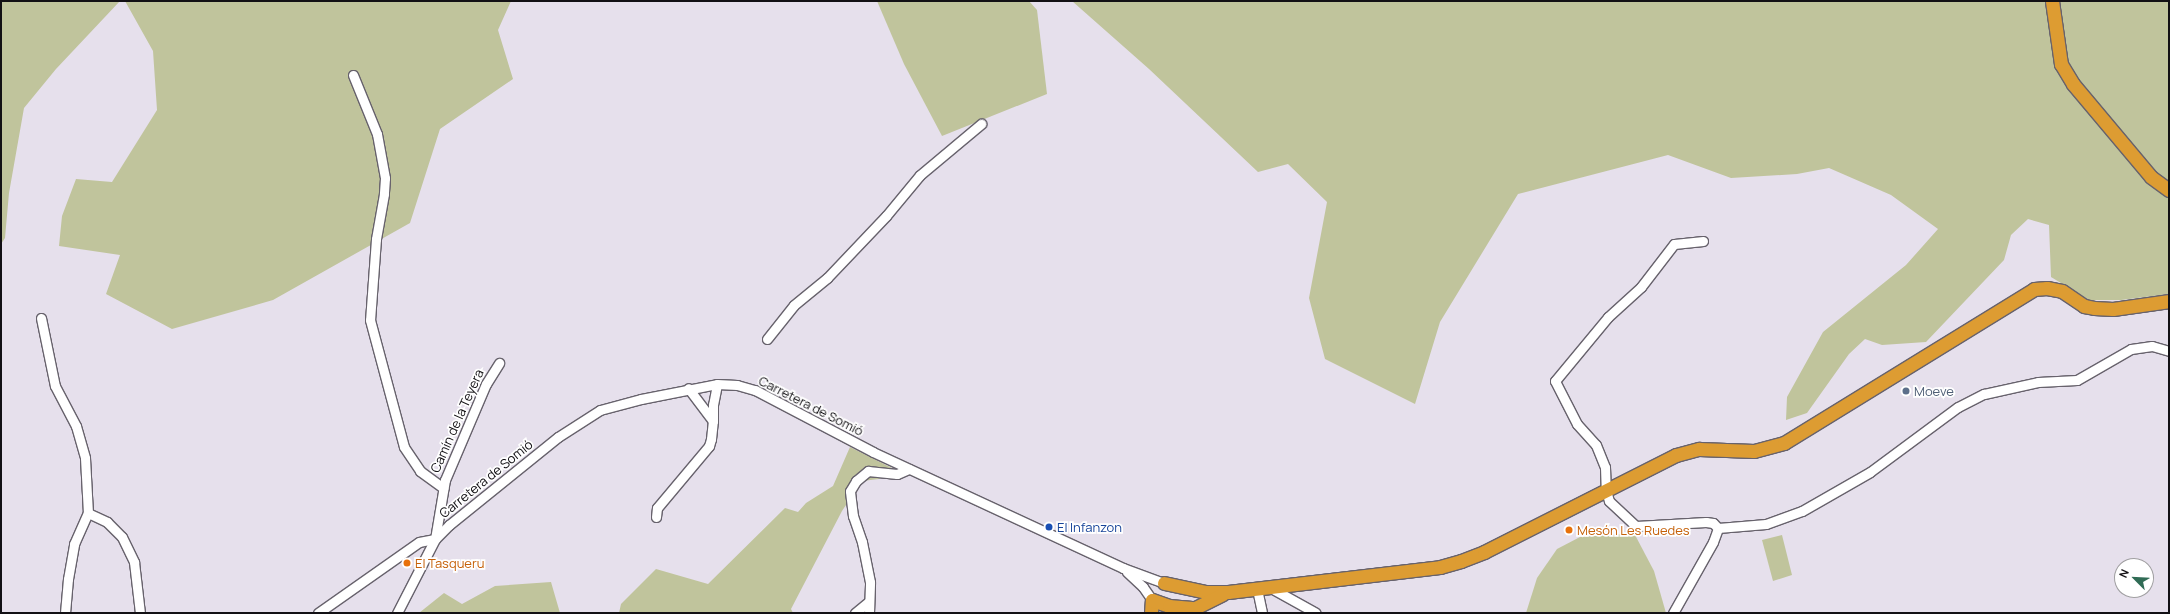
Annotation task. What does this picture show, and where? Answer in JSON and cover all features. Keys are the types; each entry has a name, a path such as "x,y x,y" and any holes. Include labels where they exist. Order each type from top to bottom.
{"highway":[{"path":"2052,1 2061,64 2073,84 2151,178 2169,190"},
{"path":"1165,611 1164,583 1206,592 1228,592 1440,567 1484,552 1606,490 1688,451 1699,449 1754,451 1784,443 2034,289 2047,288 2062,291 2084,306 2094,308 2113,309 2169,301"},
{"path":"1165,611 1206,592"},
{"path":"1151,607 1165,611 1188,611 1228,592"}],"street":[{"path":"353,75 377,134 385,178 376,239 370,320 404,447 420,471 443,488"},
{"path":"767,339 794,305 827,278 886,216 920,175 981,124"},
{"path":"1703,241 1674,244 1641,287 1608,317 1555,381 1578,424 1596,445 1605,467 1606,490 1610,501 1636,526 1706,522 1713,523 1718,528 1766,524 1802,511 1870,472 1958,407 1984,394 2038,382 2077,380 2131,349 2152,346 2169,351"},
{"path":"41,318 55,386 76,426 85,458 88,513 74,544 68,579 65,613"},
{"name":"Camín de la Teyera","path":"436,539 443,488 447,475 486,384 499,363"},
{"path":"656,516 657,508 709,446 713,421 713,405 717,384"},
{"name":"Carretera de Somió","path":"397,613 436,539 449,524 558,437 600,410 688,388 717,384 737,385 755,390 909,468 1123,568"},
{"path":"688,388 713,421"},
{"path":"868,613 870,582 862,542 853,516 850,491 856,481 868,471 897,474 909,468"},
{"path":"88,513 107,522 122,537 134,562 140,613"},
{"path":"1673,613 1713,542 1718,528"},
{"path":"322,612 419,542 436,539"},
{"path":"1123,568 1164,583"},
{"path":"1123,568 1144,586 1151,607"},
{"path":"1271,588 1316,613"},
{"path":"1257,589 1262,613"},
{"path":"855,613 868,602"}],"green space":[{"path":"1,1 120,1 56,69 24,108 9,193 5,238 1,244"},
{"path":"125,1 511,1 498,30 513,79 440,129 410,223 273,300 172,329 106,294 120,255 59,246 62,216 76,179 112,182 157,110 153,51"},
{"path":"877,1 1029,1 1037,10 1047,94 942,136 904,64"},
{"path":"1072,1 2169,1 2169,294 2121,300 2089,300 2051,277 2049,225 2028,219 2011,235 2004,260 1926,342 1882,345 1865,339 1849,354 1807,413 1786,420 1787,397 1823,332 1906,265 1938,229 1891,195 1829,168 1797,174 1731,178 1668,155 1518,194 1440,322 1415,404 1325,359 1309,298 1327,202 1288,164 1258,172 1149,69"},
{"path":"850,447 894,469 879,479 862,481 842,511 791,609 793,613 619,613 621,604 656,569 708,584 785,508 798,512 806,503 833,486"},
{"path":"1634,533 1654,571 1666,613 1526,613 1537,578 1557,549 1580,537"},
{"path":"1782,535 1792,575 1773,581 1762,540"},
{"path":"551,582 560,613 419,613 444,593 462,604 495,586"}],"place":[{"name":"Moeve","path":"1906,391"},
{"name":"El Infanzon","path":"1049,527"},
{"name":"Mesón Les Ruedes","path":"1569,530"},
{"name":"El Tasqueru","path":"407,563"}]}
